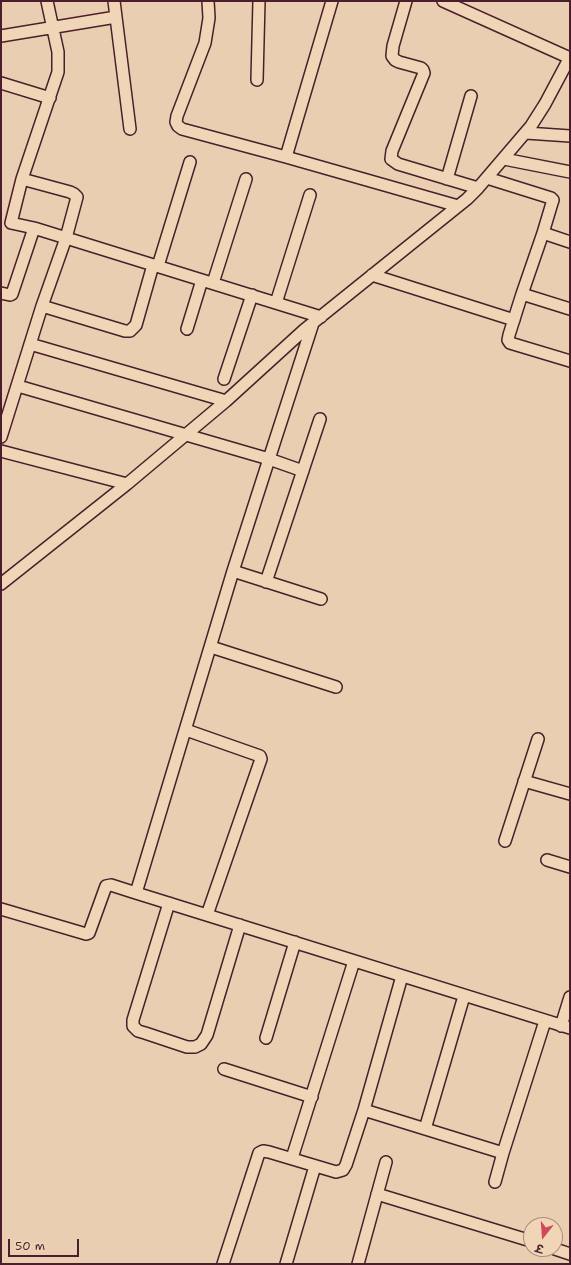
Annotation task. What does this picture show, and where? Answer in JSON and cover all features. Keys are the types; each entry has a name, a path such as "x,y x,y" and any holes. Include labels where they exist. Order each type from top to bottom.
{"street":[{"path":"47,1 59,63 56,81 6,221 34,228 252,295 317,320"},
{"path":"114,1 130,129"},
{"path":"208,1 209,18 204,43 177,116 176,122 178,126 182,129 458,206"},
{"path":"257,80 259,1"},
{"path":"286,157 332,1"},
{"path":"406,1 393,46 392,56 399,62 421,68 424,70 424,73 392,151 391,159 398,164 478,188"},
{"path":"1,584 127,484 226,401 317,320 458,206 487,178 539,116 570,58 443,1"},
{"path":"1,36 116,17"},
{"path":"1,83 50,98"},
{"path":"446,179 471,96"},
{"path":"526,133 570,136"},
{"path":"504,159 570,172"},
{"path":"42,306 125,331 130,331 136,325 190,162"},
{"path":"213,283 246,178"},
{"path":"487,178 551,198 553,200 508,340 510,343 570,362"},
{"path":"1,437 42,306 66,238 76,201 74,194 22,179"},
{"path":"276,303 310,195"},
{"path":"1,293 12,294 34,228"},
{"path":"543,233 570,242"},
{"path":"372,275 514,320"},
{"path":"188,329 202,280"},
{"path":"522,294 570,309"},
{"path":"224,379 252,295"},
{"path":"136,893 233,571 269,459 317,320"},
{"path":"30,344 226,401"},
{"path":"18,386 186,434 303,470"},
{"path":"266,582 320,419"},
{"path":"1,451 127,484"},
{"path":"233,571 321,599"},
{"path":"211,647 336,687"},
{"path":"186,730 260,756 261,758 207,915"},
{"path":"505,841 538,739"},
{"path":"524,781 570,794"},
{"path":"547,860 570,867"},
{"path":"1,909 86,934 89,933 106,886 111,885 565,1027 570,997"},
{"path":"169,903 133,1020 133,1026 138,1031 145,1034 187,1047 195,1047 201,1044 207,1035 240,925"},
{"path":"266,1038 295,942"},
{"path":"292,1158 354,961"},
{"path":"223,1264 259,1153 263,1151 292,1158 336,1172 342,1170 346,1165 364,1110 402,976"},
{"path":"425,1130 464,996"},
{"path":"495,1182 545,1021"},
{"path":"224,1069 312,1097"},
{"path":"364,1110 503,1153"},
{"path":"358,1264 386,1162"},
{"path":"286,1264 315,1166"},
{"path":"378,1194 523,1239"}]}
